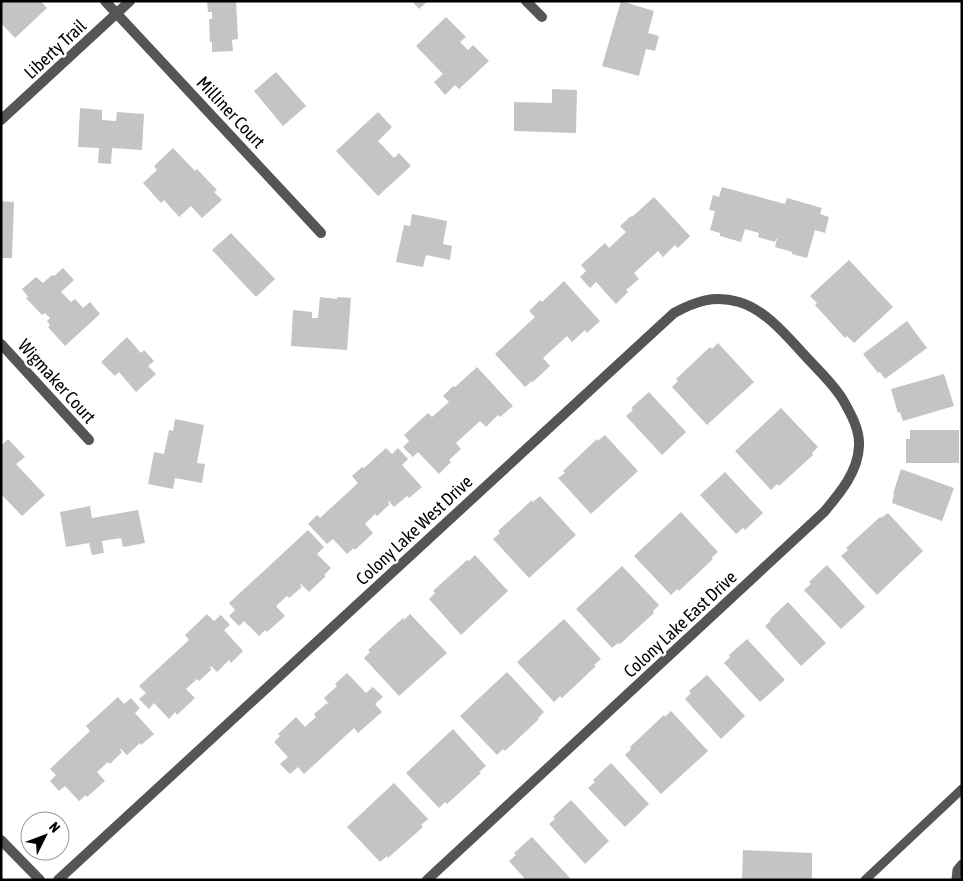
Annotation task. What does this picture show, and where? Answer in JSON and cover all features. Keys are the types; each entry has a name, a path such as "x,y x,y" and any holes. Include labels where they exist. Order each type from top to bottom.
{"street":[{"name":"Milliner Court","path":"105,1 321,232"},
{"name":"Liberty Trail","path":"1,120 130,1"},
{"path":"526,1 542,18"},
{"name":"Colony Lake West Drive","path":"58,880 674,313 690,304 704,301 718,299 739,302 775,324 809,360"},
{"name":"Wigmaker Court","path":"1,344 89,440"},
{"name":"Colony Lake East Drive","path":"427,880 817,519 836,498 851,476 857,460 859,435 843,399 809,360"},
{"path":"1,840 40,880"}],"lane":[{"path":"865,880 962,789"},
{"path":"956,880 957,870 962,864"}],"building":[{"path":"1,1 41,1 47,8 15,38 1,23"},
{"path":"207,1 236,1 238,39 232,40 233,51 212,52 209,19 212,19 212,12 208,12"},
{"path":"412,1 428,1 419,9"},
{"path":"621,1 654,11 648,33 659,36 655,51 646,49 639,76 602,66"},
{"path":"446,17 466,37 460,42 468,50 473,45 489,61 459,89 455,85 445,95 434,82 443,74 416,46"},
{"path":"276,72 306,106 283,126 254,91"},
{"path":"552,89 577,90 576,133 514,131 514,102 552,103"},
{"path":"80,108 102,110 102,120 116,121 117,112 144,114 142,150 112,148 111,164 98,163 99,148 78,147"},
{"path":"378,112 392,127 378,141 394,158 399,153 411,166 378,196 336,151"},
{"path":"173,148 217,190 214,192 222,200 202,218 191,206 179,217 164,200 161,203 143,183 157,170 154,166"},
{"path":"722,187 785,204 787,198 822,208 820,214 829,217 825,233 815,230 807,258 775,247 777,239 775,242 758,237 759,233 745,229 741,242 720,236 720,233 710,230 715,211 709,210 713,195 719,197"},
{"path":"654,197 690,236 678,248 675,245 663,257 658,251 634,273 639,279 626,290 628,292 616,304 596,282 590,288 580,277 586,271 581,265 605,243 609,248 626,232 620,226"},
{"path":"1,201 14,202 12,258 1,258"},
{"path":"412,214 447,221 443,244 452,246 450,260 426,255 423,267 396,262 404,225 410,226"},
{"path":"231,233 275,279 256,297 212,250"},
{"path":"849,260 893,307 854,343 847,336 845,338 815,305 817,303 810,296"},
{"path":"63,268 74,280 61,292 71,302 75,299 83,308 90,302 100,314 65,346 48,327 50,325 47,321 50,318 45,313 42,315 26,298 28,297 22,289 36,277 43,283"},
{"path":"564,281 600,321 587,333 585,330 572,342 567,336 543,358 550,366 525,387 495,354 535,317 529,311 540,300 542,302"},
{"path":"320,297 351,298 347,350 291,346 293,310 312,312 312,318 318,318"},
{"path":"907,321 927,348 885,379 863,354"},
{"path":"127,337 141,353 144,350 154,361 148,366 156,374 136,392 119,372 115,376 101,362"},
{"path":"718,343 754,382 707,425 672,387 678,381 676,379 710,347 712,349"},
{"path":"477,367 513,406 500,417 498,415 486,427 480,421 456,443 461,449 449,460 451,462 439,474 418,452 413,457 403,447 409,441 404,435 428,413 432,417 449,402 443,396"},
{"path":"944,374 954,406 903,421 900,412 898,413 891,389"},
{"path":"649,392 686,432 662,455 626,416 633,410 631,408"},
{"path":"781,408 818,447 812,453 813,455 779,486 777,484 771,490 735,451"},
{"path":"175,419 204,425 197,463 205,464 202,483 175,478 173,489 148,484 154,452 164,454 169,430 173,431"},
{"path":"910,430 959,430 959,463 906,463 906,439 910,439"},
{"path":"605,435 638,471 591,514 558,478 597,439 598,441"},
{"path":"8,439 25,457 16,464 45,495 22,516 1,494 1,446"},
{"path":"386,448 392,454 398,448 408,459 402,465 422,487 394,507 389,501 388,503 390,504 377,516 375,514 365,524 373,533 355,550 354,548 347,554 333,539 327,544 308,524 317,515 320,518 358,483 352,476"},
{"path":"901,469 954,488 942,521 892,503"},
{"path":"725,472 763,513 745,530 743,528 736,534 700,495"},
{"path":"540,496 576,535 529,578 493,539 500,533 498,531 532,500 533,502"},
{"path":"90,506 92,518 138,510 145,543 123,547 121,538 102,541 104,553 92,555 89,543 66,547 60,512"},
{"path":"681,512 718,552 679,591 677,589 671,595 634,556"},
{"path":"888,513 923,551 877,595 841,556 848,550 846,548 880,517"},
{"path":"308,530 324,547 317,554 331,568 324,575 326,576 309,592 301,584 302,587 289,598 287,596 276,606 285,616 267,632 265,630 259,636 244,621 239,626 229,616 235,610 229,603"},
{"path":"475,555 508,591 461,635 429,599 435,593 433,591"},
{"path":"827,565 865,607 841,629 804,590 811,584 809,582"},
{"path":"622,566 659,605 653,611 654,613 620,644 618,643 612,648 576,609"},
{"path":"788,602 826,643 801,666 765,626"},
{"path":"207,614 214,621 221,615 230,625 224,630 243,651 231,663 229,660 217,672 211,666 210,668 212,669 199,681 197,679 186,689 195,698 177,715 175,712 169,719 154,703 149,709 139,699 146,693 139,686 189,640 185,635"},
{"path":"410,614 447,653 399,696 364,658 370,652 368,650 403,618 404,620"},
{"path":"564,619 601,659 562,698 560,696 554,702 517,662"},
{"path":"747,639 785,680 760,702 724,663 730,657 729,655"},
{"path":"507,672 544,712 505,751 503,749 497,755 460,716"},
{"path":"347,673 366,693 373,687 383,697 375,704 382,712 358,733 354,728 304,774 298,767 290,774 280,764 288,757 274,742 280,736 278,734 296,717 305,727 316,717 314,714 327,703 329,704 324,698"},
{"path":"707,675 745,716 721,739 685,699 691,693 689,691"},
{"path":"118,697 124,704 131,698 140,708 135,713 154,734 127,755 121,749 122,752 110,764 108,762 97,772 105,781 87,797 86,795 79,801 65,786 59,791 50,781 56,775 50,769 90,731 86,726"},
{"path":"671,711 708,751 661,794 625,755 631,749 630,747 664,715 665,717"},
{"path":"453,729 486,766 479,772 481,773 447,804 445,802 439,808 406,773"},
{"path":"611,763 649,804 625,827 588,788 595,782 593,780"},
{"path":"394,783 428,819 421,825 423,827 388,858 387,856 380,862 347,827"},
{"path":"571,800 609,841 585,864 549,824 555,819 553,817"},
{"path":"532,837 570,878 568,880 526,880 509,861 516,855 514,853"},
{"path":"743,850 812,853 812,880 742,880"}]}
